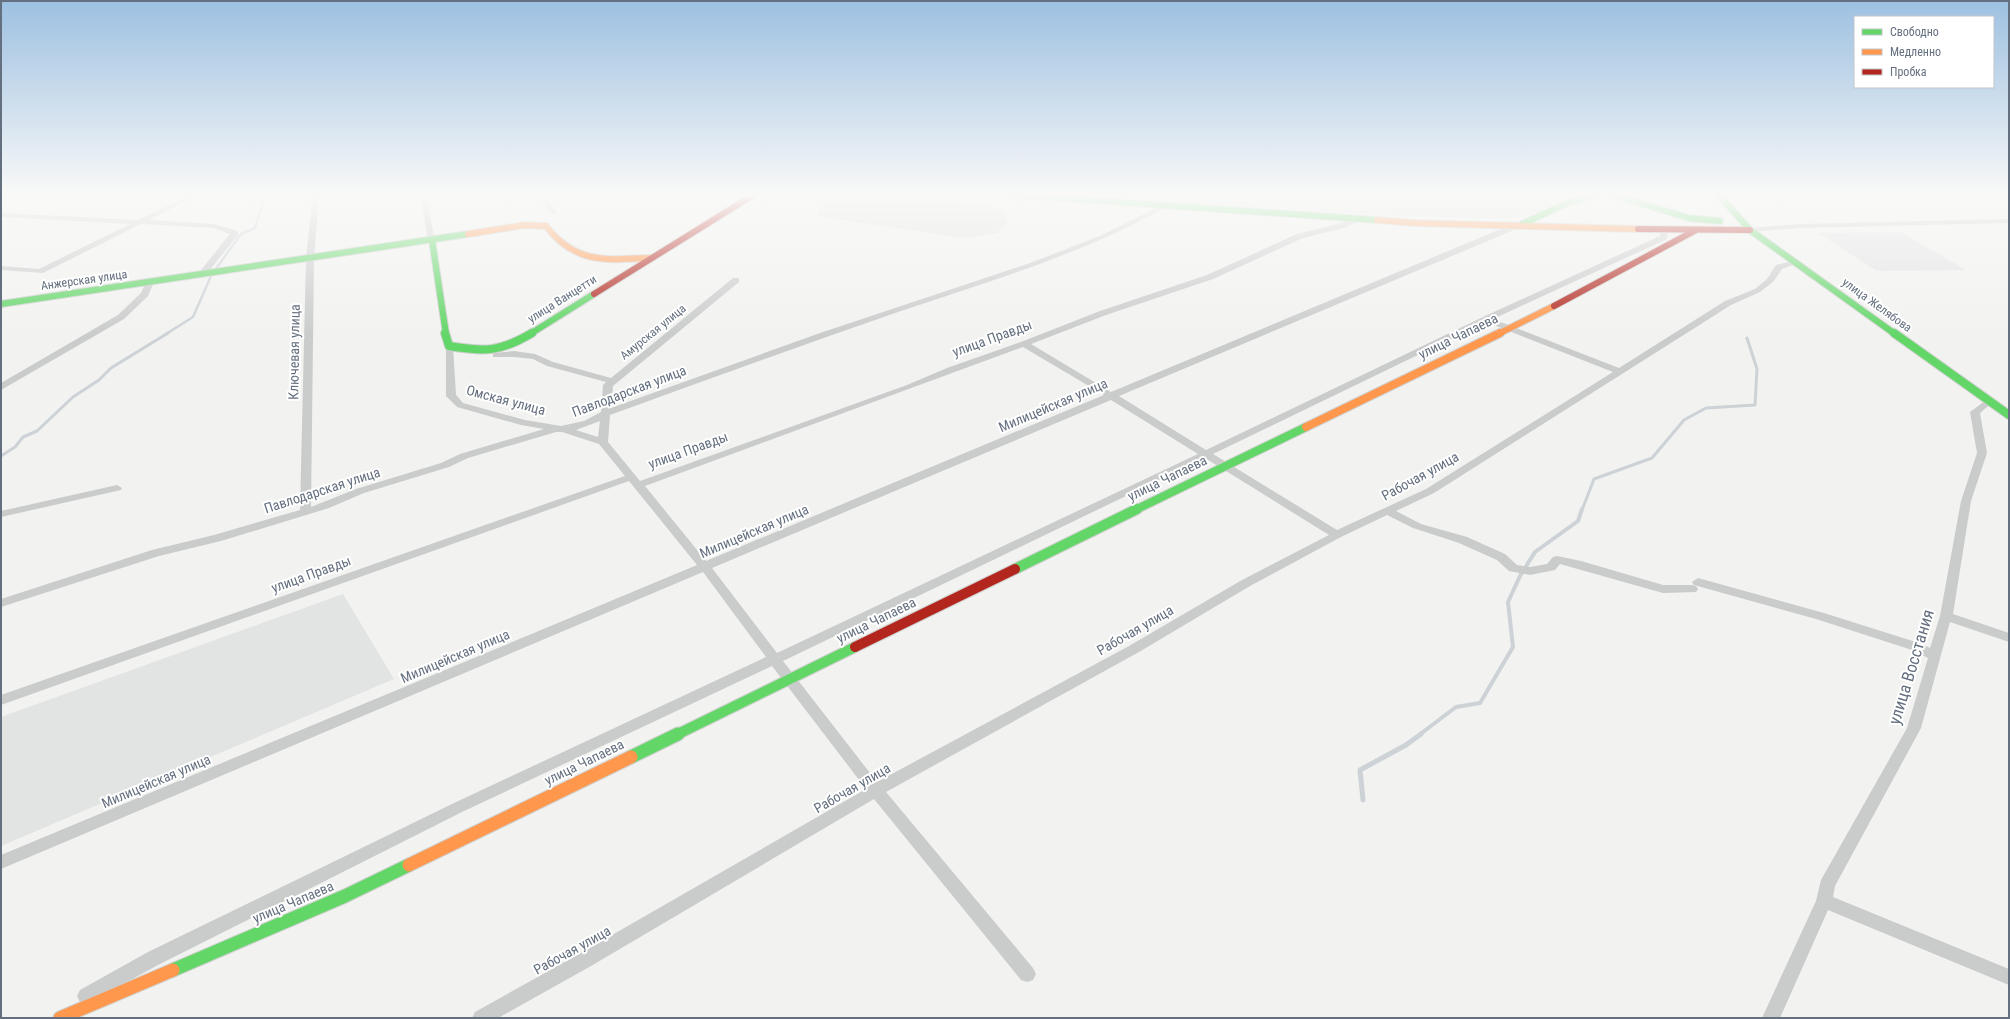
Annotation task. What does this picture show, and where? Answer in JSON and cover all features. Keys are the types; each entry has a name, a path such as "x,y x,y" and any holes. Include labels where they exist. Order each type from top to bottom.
{"street":[{"path":"1,268 40,271 100,242"},
{"path":"201,274 229,242"},
{"name":"Ключевая улица","path":"305,512 312,242"},
{"name":"Анжерская улица","path":"1,304 421,242"},
{"name":"Омская улица","path":"432,242 444,327 449,346 451,396 460,405 524,423 564,429 603,442"},
{"name":"Анжерская улица","path":"558,242 573,253 606,260 650,258"},
{"name":"улица Ванцетти","path":"449,346 468,352 494,351 512,344 677,242"},
{"name":"Павлодарская улица","path":"1,603 156,553 305,512 360,491 445,464 464,456 555,429 564,429 597,420 604,414 825,334 1073,251 1095,242"},
{"name":"улица Правды","path":"1,700 634,481 1024,344 1109,311 1210,276 1288,242"},
{"name":"Милицейская улица","path":"1,862 1479,242"},
{"name":"улица Чапаева","path":"47,1018 154,958 429,822 775,659 1486,319 1654,242"},
{"name":"улица Чапаева","path":"60,1018 345,896 1509,328 1576,295 1675,242"},
{"name":"улица Желябова","path":"1767,242 2009,415"},
{"name":"Рабочая улица","path":"481,1018 585,960 876,790 1134,648 1246,583 1337,535 1389,512 1430,491 1728,303 1747,296 1770,282 1779,267 1797,262"},
{"name":"Амурская улица","path":"603,442 604,414 608,385 736,280"},
{"path":"1,387 121,317 145,294 150,282"},
{"path":"1486,319 1618,371"},
{"path":"1024,344 1114,396 1224,467 1337,535"},
{"path":"496,354 514,354 535,357 550,364 613,381"},
{"name":"улица Восстания","path":"1771,1018 1824,901 1827,885 1914,728 1946,616 1966,501 1982,453 1976,412 1989,401"},
{"path":"603,442 705,567 876,790 1027,974"},
{"path":"1,514 116,488"},
{"path":"1389,512 1417,526 1463,540 1501,557 1513,568 1530,571 1552,566 1557,560 1577,564 1663,589 1695,586 1820,616 1917,647 1935,656"},
{"path":"1946,616 2009,638"},
{"path":"1824,901 1906,936 2009,977"}],"shaded area":[{"path":"1831,242 1917,242 1966,270 1877,271"},
{"path":"343,594 394,679 1,846 1,717"}],"waterway":[{"path":"215,270 236,242"},
{"path":"166,334 193,317 211,276"},
{"path":"1,456 15,447 23,437 37,431 73,397 99,380 111,368 168,333"},
{"path":"1582,510 1594,479 1652,458 1684,420 1706,408 1755,405 1757,369 1747,338"},
{"path":"1419,735 1456,707 1480,703 1513,647 1508,602 1520,576 1535,552 1578,521 1582,509"},
{"path":"1363,800 1360,770 1406,745 1421,734"}],"traffic: fast":[{"path":"1,304 418,242"},
{"path":"432,242 444,327 449,346 481,351 513,344 594,294"},
{"path":"1766,242 2009,415"},
{"path":"1015,569 1306,427"},
{"path":"631,757 855,647"},
{"path":"173,970 345,896 409,865"}],"traffic: slow":[{"path":"559,242 567,248 579,254 592,257 606,259 650,258"},
{"path":"1306,427 1554,306"},
{"path":"409,865 631,757"},
{"path":"60,1018 173,970"}],"traffic: jam":[{"path":"594,294 678,242"},
{"path":"1554,306 1674,242"},
{"path":"855,647 1015,569"}]}
